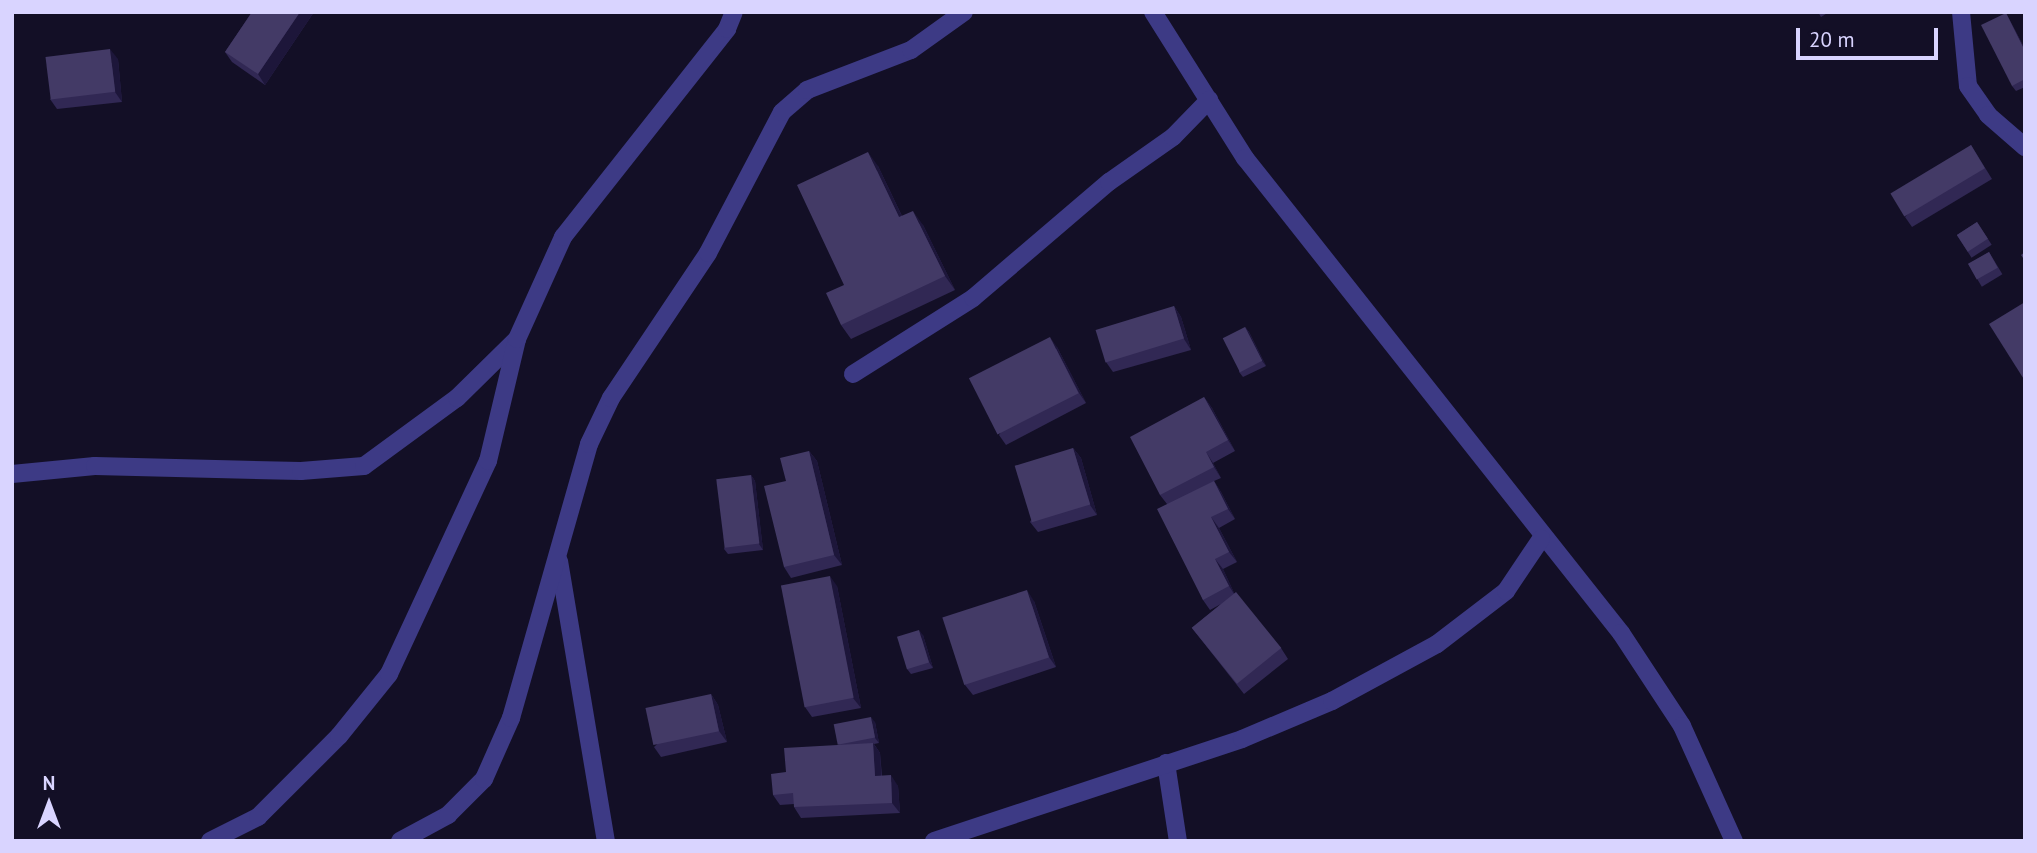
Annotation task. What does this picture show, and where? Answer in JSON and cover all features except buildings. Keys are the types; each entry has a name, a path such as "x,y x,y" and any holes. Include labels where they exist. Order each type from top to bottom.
{"street":[{"path":"210,841 258,817 286,790 394,665 488,461 517,339 563,237 727,29 734,12"},
{"path":"400,841 447,815 484,779 511,718 589,444 611,398 708,253 782,112 807,89 911,50 964,12"},
{"path":"1153,12 1252,169 1541,540 1621,633 1682,726 1734,841"},
{"path":"1961,12 1968,86 1988,115 2025,147"},
{"path":"853,374 973,298 1109,182 1173,137 1209,100"},
{"path":"12,474 95,466 301,471 365,466 457,398 517,339"},
{"path":"934,841 1166,763 1332,701 1437,645 1506,591 1541,540"},
{"path":"558,558 606,841"},
{"path":"1166,763 1178,841"}]}
